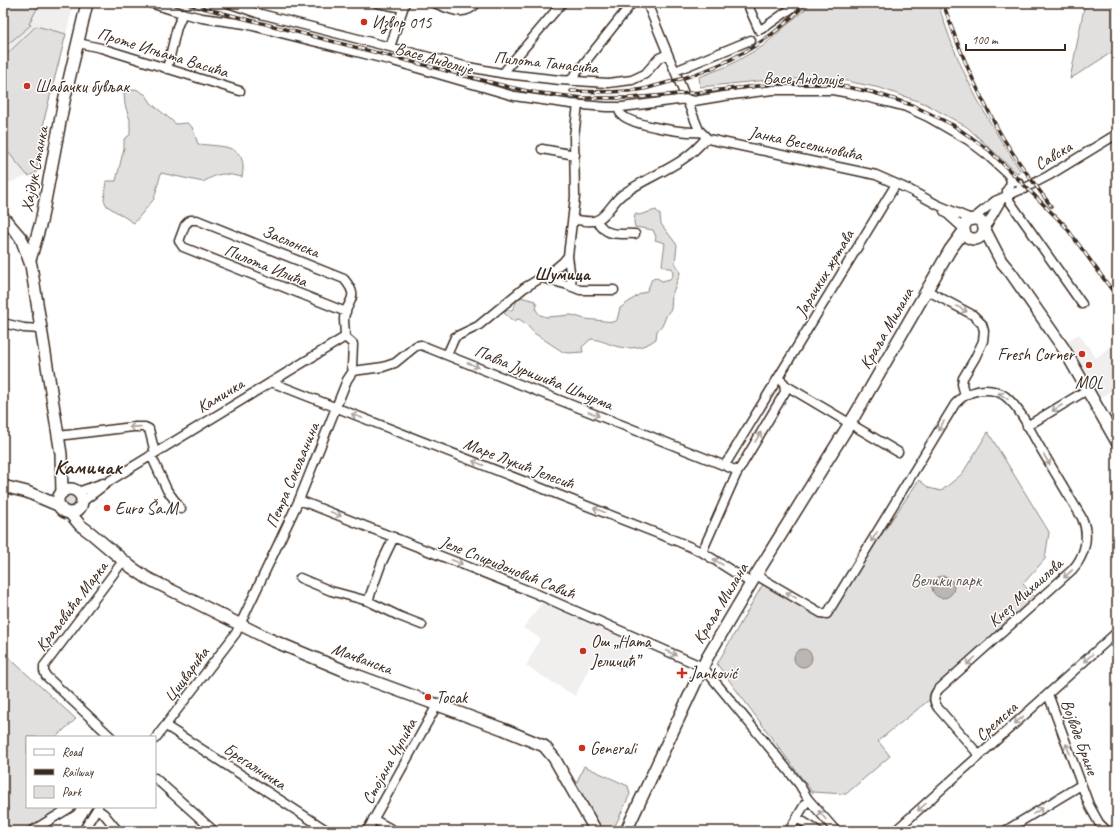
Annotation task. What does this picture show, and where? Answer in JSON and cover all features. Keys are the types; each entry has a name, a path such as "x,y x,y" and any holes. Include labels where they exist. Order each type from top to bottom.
{"main road":[{"name":"Хајдук Станка","path":"27,492 60,506 58,499 72,499 61,454 30,260 41,222 64,101 87,3"},
{"path":"3,216 21,238 30,260"},
{"path":"973,219 980,220 974,232 993,255 1001,261 1064,349 1117,442"},
{"name":"Краља Милана","path":"626,830 703,667 753,579 850,423 940,270 974,232"},
{"path":"3,486 27,492 72,499"},
{"name":"Мачванска","path":"72,499 80,526 92,534 123,561 147,578 239,624 306,655 509,731 544,746 554,758 596,831"}],"street":[{"name":"Васе Андолије","path":"150,3 202,18 245,24 393,61 514,96 578,105 618,107 686,99 694,101 773,90 832,90 868,97 906,107 947,127 985,153 1008,174 1011,180 1018,182 1024,189"},
{"name":"Пилота Танасића","path":"228,3 257,13 468,67 570,81 608,83 632,80 645,74 659,58 668,54"},
{"path":"377,3 404,6 390,47"},
{"path":"434,3 461,11 471,9 477,3"},
{"path":"503,73 562,3"},
{"path":"570,81 632,3"},
{"path":"572,224 576,220 596,220 602,217 614,201 623,194 679,163 699,147 704,135 686,99 647,3"},
{"path":"747,3 758,30 765,27 799,3"},
{"path":"167,69 177,26 183,13"},
{"path":"675,71 751,40"},
{"name":"Проте Игњата Васића","path":"78,43 101,48 240,91"},
{"path":"572,287 568,256 575,197 574,136 578,105"},
{"path":"618,107 623,116 645,124 679,132 704,135"},
{"name":"Савска","path":"973,219 995,202 1048,176 1117,134"},
{"name":"Јанка Веселиновића","path":"704,135 716,142 857,170 896,184 938,205 973,219"},
{"path":"542,148 575,155"},
{"path":"974,232 988,223 1005,197 1011,180"},
{"name":"Јарачких жртава","path":"725,465 896,184"},
{"path":"1005,197 1082,304"},
{"name":"Јанка Веселиновића","path":"938,205 974,232"},
{"name":"Заслонска","path":"180,240 187,222 190,220 197,220 344,279 351,289 352,296 344,317 345,337"},
{"path":"596,220 605,232 611,234 634,234"},
{"name":"Пилота Илића","path":"180,240 183,247 192,251 346,312"},
{"path":"447,355 455,337 462,332 478,326 524,288 542,278 563,262 568,256"},
{"path":"542,278 580,290 614,290"},
{"path":"928,290 973,315 982,324 984,331 983,341 976,358 965,373 962,380 965,396"},
{"path":"3,323 41,330"},
{"name":"Петра Сокољанина","path":"239,624 299,500 347,380 353,371 353,344 345,337"},
{"name":"Камичка","path":"72,499 111,480 345,337"},
{"name":"Павла Јуришића Штурма","path":"353,371 395,363 416,346 421,345 725,465"},
{"path":"778,378 785,386 898,452"},
{"name":"Маре Лукић Јелесић","path":"271,382 702,552 753,579"},
{"path":"702,552 738,471 783,395 786,389 785,386"},
{"name":"Кнез Михаилова","path":"753,579 821,613 827,614 952,409 959,400 976,391 982,390 995,391 1012,403 1082,518 1086,528 1085,544 1081,558 1072,570 934,695 935,703 938,708 980,755"},
{"path":"1027,426 1087,390"},
{"path":"58,436 133,427 145,427 149,429 153,454 166,490 181,510"},
{"path":"725,465 738,471"},
{"name":"Јеле Спиридоновић Савић","path":"299,500 557,602 703,667"},
{"path":"368,601 382,562 394,537"},
{"name":"Краљевића Марка","path":"110,736 46,676 44,666 123,561"},
{"path":"300,578 331,591 368,601 422,625"},
{"name":"Цицварића","path":"156,738 236,633 239,624"},
{"name":"Сремска","path":"894,831 1117,632"},
{"path":"703,667 799,784 808,799 836,831"},
{"name":"Војводе Бране","path":"1048,694 1092,811 1107,831"},
{"name":"Стојана Чупића","path":"367,831 437,705"},
{"name":"Брегалничка","path":"166,726 328,831"},
{"path":"156,779 214,831"},
{"path":"1005,831 1081,785"},
{"path":"789,831 808,799"},
{"path":"32,831 44,828 70,808"},
{"path":"83,831 97,808 118,831"},
{"path":"797,818 818,831"},
{"path":"373,820 395,831"}],"shaded area":[{"name":"Шабачки бувљак","path":"3,3 74,3 45,116 36,173 3,185"},
{"path":"1079,334 1096,358 1117,341 1117,387 1098,399 1065,342"},
{"path":"943,576 947,577 953,583 953,591 947,597 943,598 939,597 933,591 932,587 933,583 939,577"},
{"name":"Ош „Ната Јеличић”","path":"542,603 635,643 622,672 594,658 575,696 526,666 540,638 523,628"},
{"path":"803,649 809,652 812,658 809,664 803,667 797,664 794,658 797,652"}],"green space":[{"path":"3,3 40,3 29,24 31,25 3,48"},
{"path":"812,3 938,3 963,70 983,111 1021,171 1018,174 967,127 926,104 880,88 832,78 768,80 700,87 699,77 728,66 763,46"},
{"path":"1085,3 1117,3 1117,49 1070,79"},
{"name":"Шабачки бувљак","path":"36,26 66,34 45,116 36,173 28,176 3,146 3,58"},
{"path":"136,89 146,95 152,104 176,124 187,123 192,127 198,144 224,147 237,152 241,158 243,166 242,177 222,174 214,176 203,182 161,173 154,199 134,223 107,206 104,200 106,181 116,181 124,148 124,139 130,135 130,120 125,105 124,93"},
{"path":"656,210 660,215 661,224 677,245 675,263 680,273 672,295 671,309 663,324 657,331 656,339 652,342 642,346 626,348 591,339 582,347 583,352 563,352 534,333 519,319 513,321 504,313 506,310 512,310 521,297 535,301 537,305 536,310 540,315 547,317 572,315 585,319 614,322 617,320 620,308 647,291 652,279 657,278 662,281 670,279 673,275 672,268 667,268 662,265 665,243 655,240 656,237 653,230 635,227 635,214 639,215"},
{"name":"Велики парк","path":"988,432 1049,532 1045,559 1023,584 1037,600 944,688 878,741 890,756 846,794 812,792 717,664 763,584 824,619 919,480 929,488 941,491 962,474"},
{"path":"67,494 73,494 77,498 77,504 73,508 67,508 63,504 63,498"},
{"path":"5,654 76,719 57,736 26,736 26,808 71,808 28,831 3,831 3,655"},
{"path":"584,766 628,786 630,794 616,824 609,828 600,826 576,784"}],"railway":[{"path":"184,3 532,92 583,98 630,98 775,84 831,84 872,92 912,105 953,125 989,150 1066,227"},
{"path":"571,91 613,92 638,90 682,79 702,72 721,64 758,44 775,32 806,3"},
{"path":"943,3 968,68 991,116 1011,150 1051,206"},
{"path":"1063,223 1117,297"}],"place":[{"name":"Извор 015","path":"364,22"},
{"name":"Шабачки бувљак","path":"27,86"},
{"name":"Fresh Corner","path":"1082,354"},
{"name":"MOL","path":"1089,365"},
{"name":"Euro Ša.M","path":"107,508"},
{"name":"Ош „Ната Јеличић”","path":"583,651"},
{"name":"Janković","path":"682,673"},
{"name":"Tocak","path":"428,697"},
{"name":"Generali","path":"582,748"}],"district":[{"name":"Шумица","path":"562,274"},
{"name":"Камичак","path":"88,467"}]}
